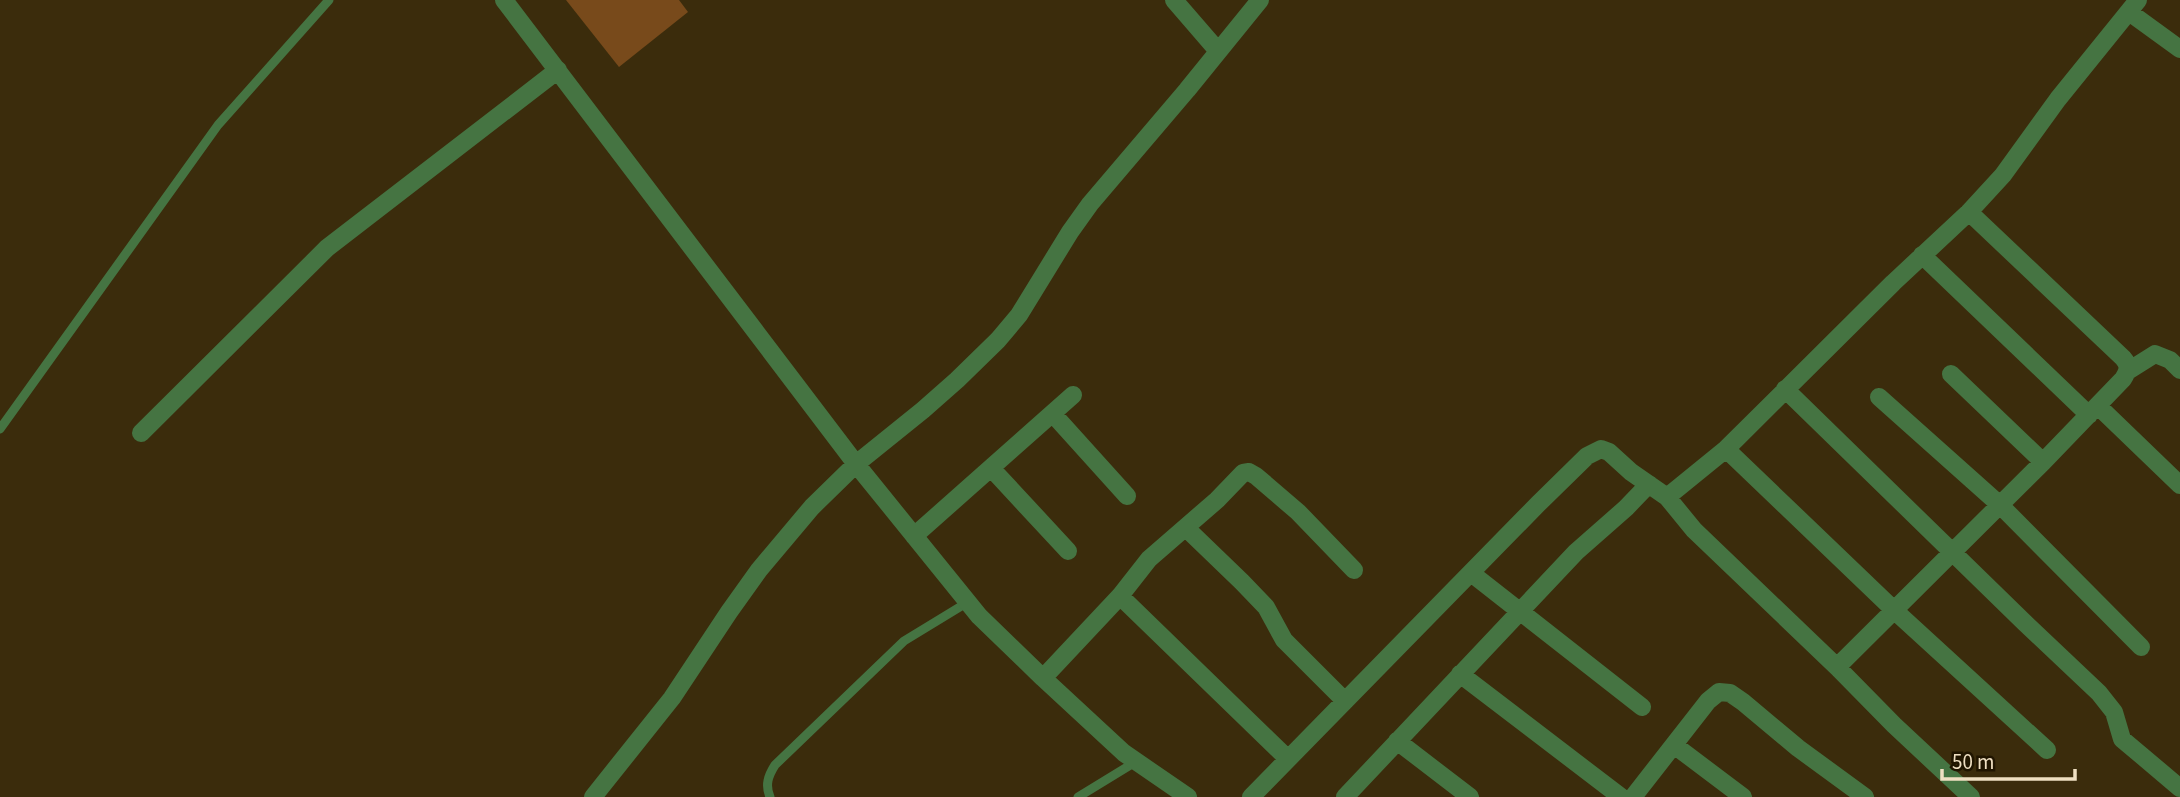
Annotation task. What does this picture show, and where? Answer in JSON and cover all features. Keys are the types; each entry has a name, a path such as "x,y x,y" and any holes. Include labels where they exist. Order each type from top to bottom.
{"street":[{"path":"504,0 856,464 979,616 1124,753 1178,795"},
{"path":"1174,0 1218,51"},
{"path":"593,797 672,698 759,570 821,497 975,363 1010,326 1090,204 1260,0"},
{"path":"1667,497 1726,449 1969,212 2003,175 2058,99 2134,6 2180,49"},
{"path":"141,433 327,248 558,70"},
{"path":"1969,212 2123,358 2128,364 2128,371"},
{"path":"1922,255 2093,411 2180,485"},
{"path":"1837,667 2043,462 2128,371 2155,354 2170,360 2180,370"},
{"path":"1951,374 2043,462"},
{"path":"1785,389 2099,693 2113,712 2122,739 2180,788"},
{"path":"914,536 1073,396"},
{"path":"1879,397 2000,505 2141,648"},
{"path":"1053,414 1127,496"},
{"path":"1251,797 1538,504 1593,451 1601,449 1609,452 1631,472 1667,497 1694,530 1971,797"},
{"path":"1726,449 1895,611 2048,750"},
{"path":"991,468 1068,551"},
{"path":"1043,678 1120,596 1149,559 1186,528 1243,473 1249,472 1256,476 1298,513 1354,570"},
{"path":"1345,797 1576,552 1649,484"},
{"path":"1186,528 1266,607 1284,640 1344,700"},
{"path":"1471,573 1642,708"},
{"path":"1120,596 1287,758"},
{"path":"1460,674 1621,797"},
{"path":"1633,797 1708,701 1719,692 1730,693 1865,797"},
{"path":"1397,741 1470,797"},
{"path":"1674,745 1743,797"}],"lane":[{"path":"0,429 218,125 329,0"},
{"path":"770,797 767,782 775,765 904,641 968,602"},
{"path":"1078,797 1137,761"}],"building":[{"path":"566,0 679,0 688,12 619,67"}]}
